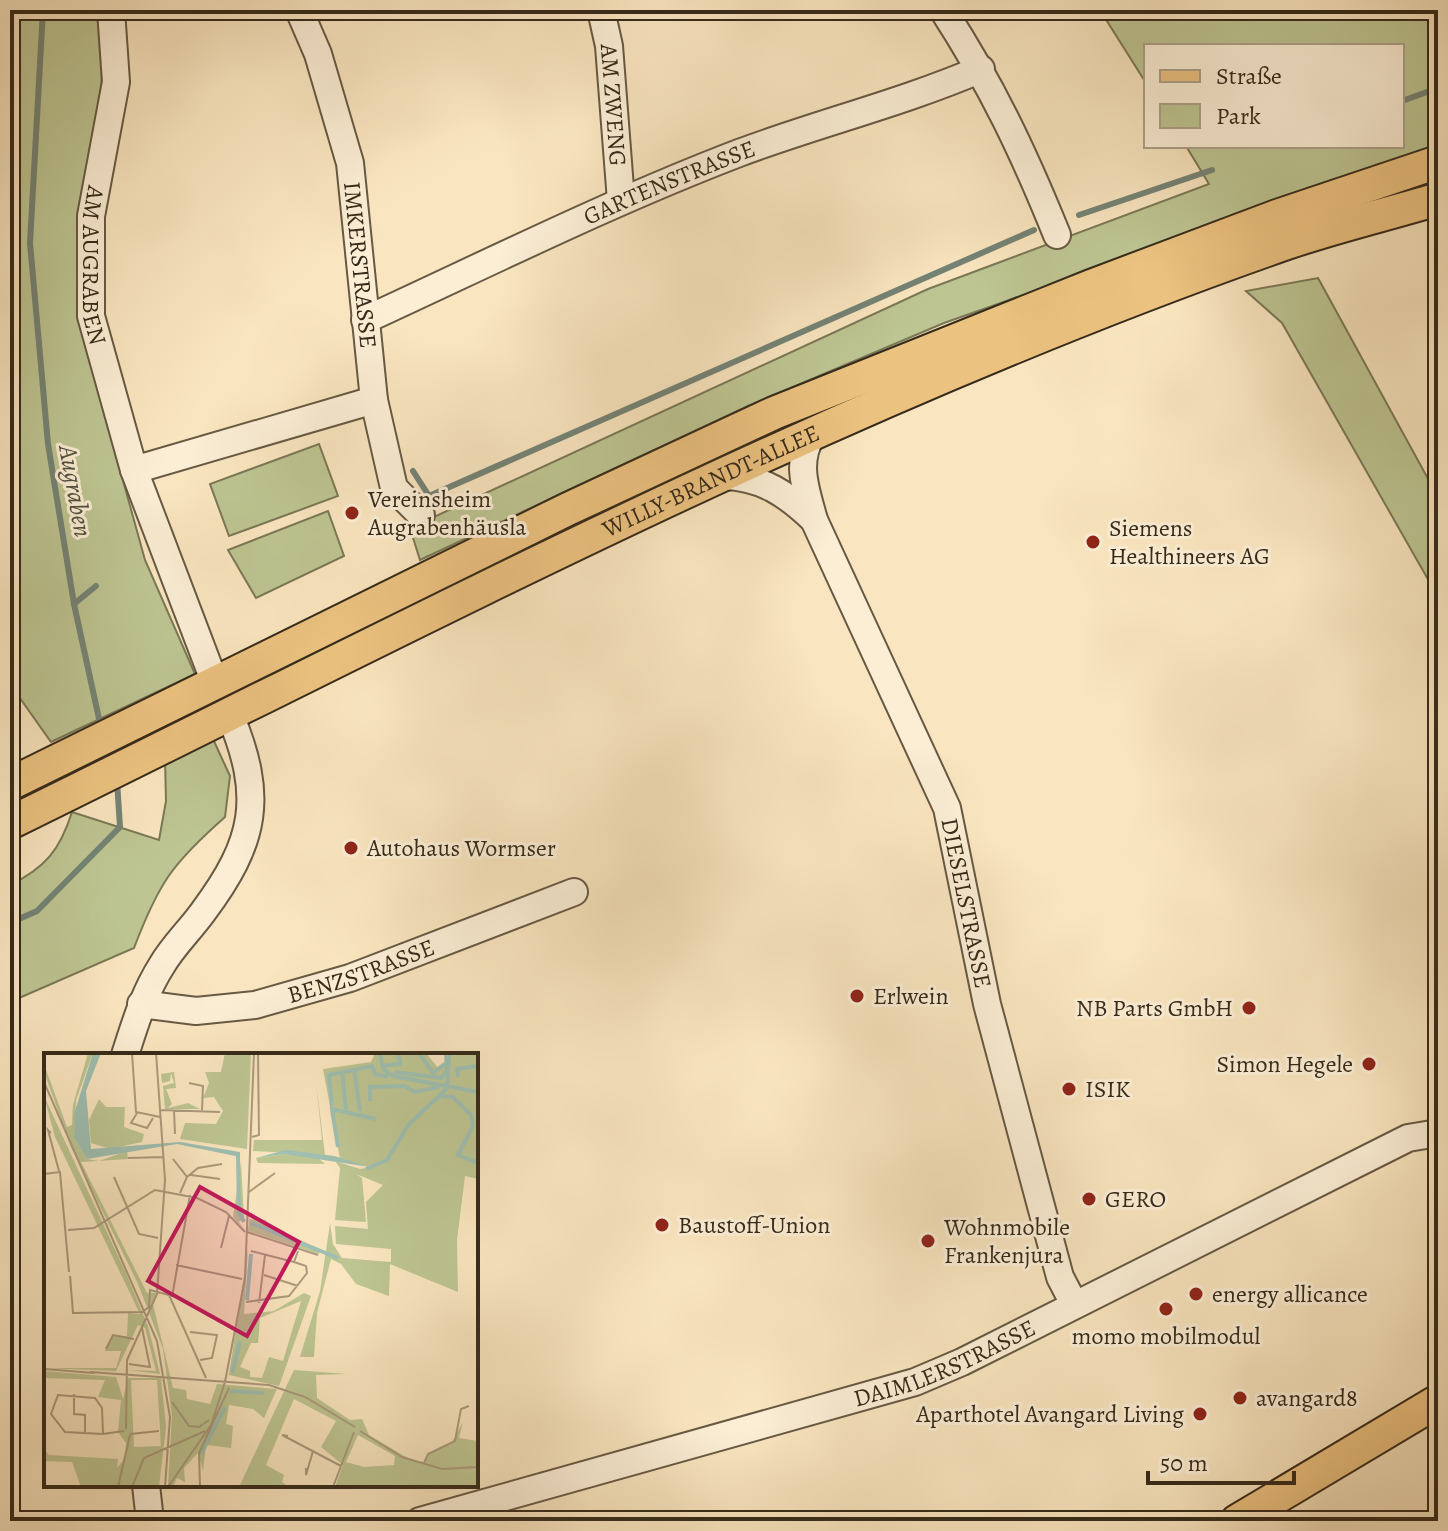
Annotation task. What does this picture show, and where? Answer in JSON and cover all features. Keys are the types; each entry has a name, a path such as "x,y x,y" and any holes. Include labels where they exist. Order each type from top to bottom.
{"main road":[{"name":"WILLY-BRANDT-ALLEE","path":"10,784 568,509 774,413 1076,291 1291,211 1438,162"},
{"name":"WILLY-BRANDT-ALLEE","path":"10,823 812,435 1116,306 1291,242 1438,199"},
{"path":"215,683 230,715"},
{"path":"1237,1521 1438,1401"}],"street":[{"name":"AM AUGRABEN","path":"111,10 116,82 91,216 91,316 134,470 215,683"},
{"name":"IMKERSTRASSE","path":"299,10 318,54 350,163 374,400 394,488 421,515"},
{"name":"AM ZWENG","path":"601,10 609,46 621,201"},
{"path":"943,10 981,69 1019,140 1057,235"},
{"name":"GARTENSTRASSE","path":"365,320 621,201 741,152 923,94 981,69"},
{"path":"134,470 374,400"},
{"name":"DIESELSTRASSE","path":"812,435 802,451 803,477 814,520 947,808 991,1018 1060,1277 1074,1304"},
{"name":"DIESELSTRASSE","path":"724,476 748,477 770,485 814,520"},
{"path":"126,1053 141,1004 164,961 225,882 243,845 251,813 251,784 246,754 230,715"},
{"name":"BENZSTRASSE","path":"141,1004 196,1011 255,1005 350,978 574,892"},
{"name":"DAIMLERSTRASSE","path":"420,1521 915,1382 962,1362 1408,1138 1438,1133"},
{"path":"146,1487 150,1521"}],"green space":[{"path":"10,10 103,10 101,116 80,325 145,560 195,674 51,742 10,684 10,569 15,571 10,522"},
{"path":"1100,10 1438,10 1438,149 944,323 748,406 420,560 410,528 928,289 1209,184 1187,148 1404,148 1404,44 1144,44 1144,80"},
{"path":"1318,278 1438,497 1438,597 1282,323 1246,291"},
{"path":"319,444 338,496 229,536 210,484"},
{"path":"328,511 344,556 256,598 228,550"},
{"path":"213,739 230,776 225,817 169,875 151,906 134,948 10,1002 10,885 33,872 50,856 72,812 159,840 166,801 165,758"}],"waterway":[{"name":"Augraben","path":"43,10 30,243 48,444 74,604 101,728"},
{"path":"1404,100 1438,88"},
{"path":"1079,215 1212,170"},
{"path":"413,471 429,496 1034,230"},
{"path":"74,604 96,586"},
{"name":"Augraben","path":"10,923 37,911 120,827 117,781"}],"place":[{"name":"Vereinsheim Augrabenhäusla","path":"352,513"},
{"name":"Siemens Healthineers AG","path":"1093,542"},
{"name":"Autohaus Wormser","path":"351,848"},
{"name":"Erlwein","path":"857,996"},
{"name":"NB Parts GmbH","path":"1249,1008"},
{"name":"Simon Hegele","path":"1369,1064"},
{"name":"ISIK","path":"1069,1089"},
{"name":"GERO","path":"1089,1199"},
{"name":"Baustoff-Union","path":"662,1225"},
{"name":"Wohnmobile Frankenjura","path":"928,1241"},
{"name":"energy allicance","path":"1196,1294"},
{"name":"momo mobilmodul","path":"1166,1309"},
{"name":"avangard8","path":"1240,1398"},
{"name":"Aparthotel Avangard Living","path":"1200,1414"}]}
